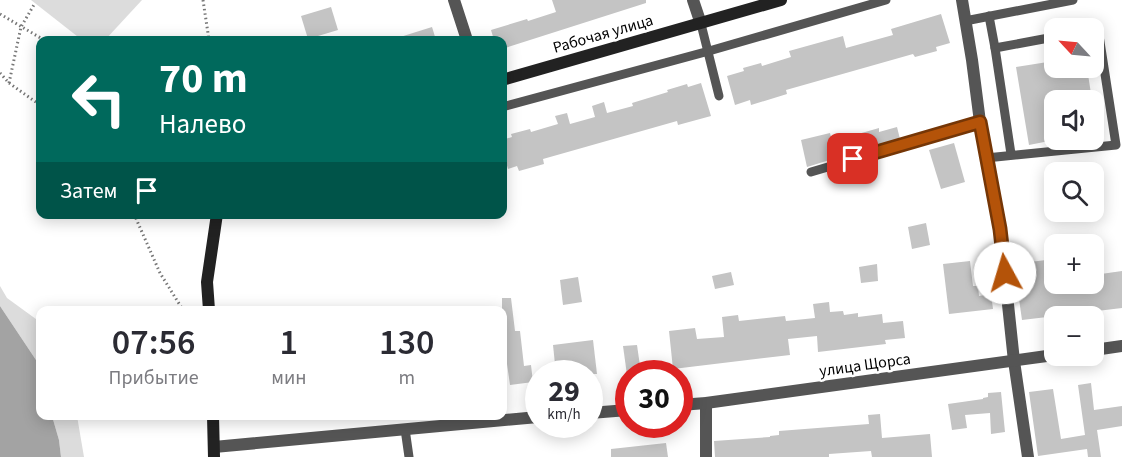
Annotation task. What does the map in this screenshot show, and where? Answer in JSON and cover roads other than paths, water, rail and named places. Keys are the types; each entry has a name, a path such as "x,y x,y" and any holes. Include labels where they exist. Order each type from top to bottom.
{"main road":[{"name":"Рабочая улица","path":"507,79 781,0"},
{"path":"208,306 207,282 216,219"},
{"path":"213,420 214,452"}],"street":[{"path":"454,0 466,36"},
{"path":"693,0 701,24"},
{"path":"962,0 980,122 1000,229 1014,361 1028,457"},
{"path":"1104,349 1122,346"},
{"name":"улица Щорса","path":"693,404 1044,356"},
{"path":"706,403 706,457"},
{"path":"507,420 525,418"},
{"path":"214,452 232,447 505,420"}],"lane":[{"path":"507,106 886,0"},
{"path":"965,21 1073,0"},
{"path":"989,16 1011,154"},
{"path":"701,24 719,96"},
{"path":"995,48 1044,39"},
{"path":"987,158 1116,146 1104,68"},
{"path":"811,172 980,122"},
{"path":"405,429 409,457"}]}
